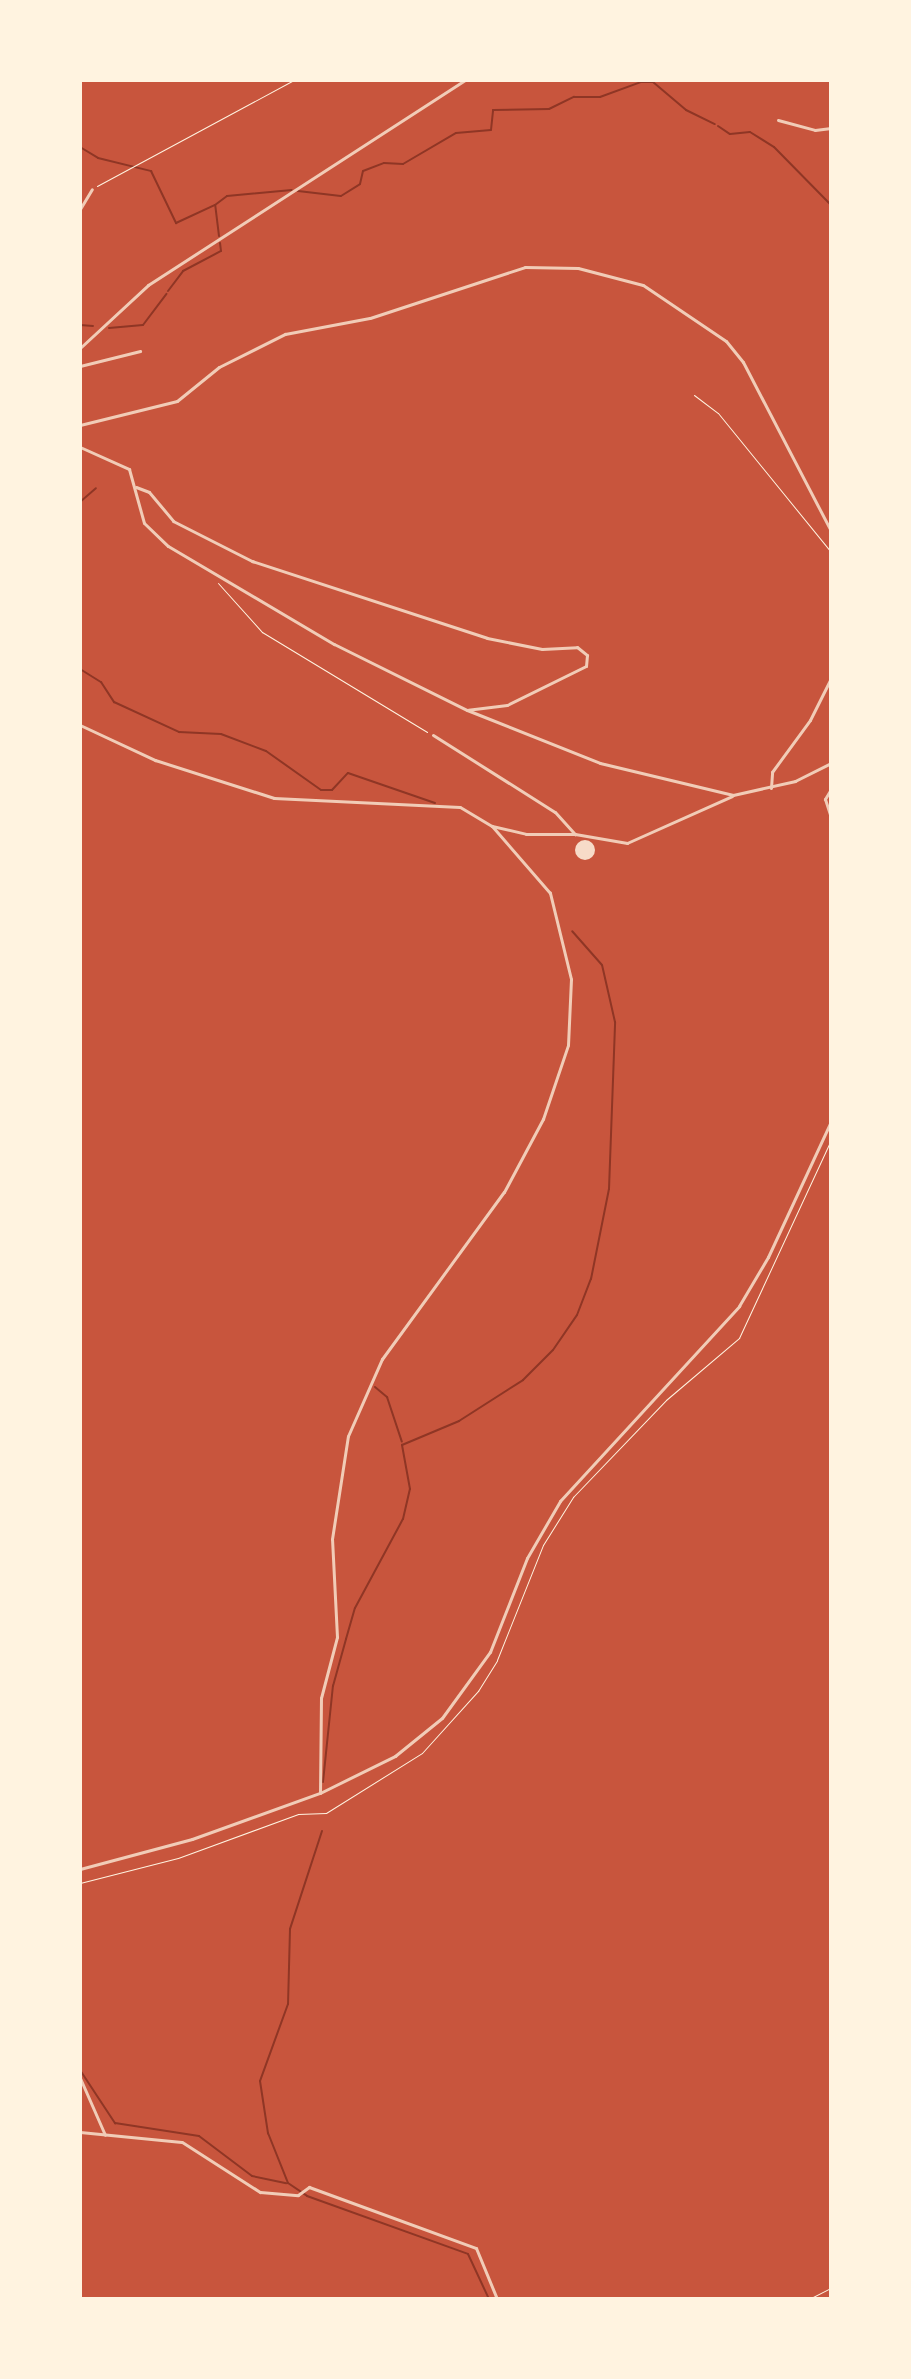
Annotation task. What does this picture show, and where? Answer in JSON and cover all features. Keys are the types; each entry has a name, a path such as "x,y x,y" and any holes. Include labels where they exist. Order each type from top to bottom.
{"street":[{"path":"80,348 148,285 465,80"},
{"path":"778,120 815,130 831,128"},
{"path":"80,209 92,189"},
{"path":"80,425 177,401 219,367 285,334 370,318 525,267 578,268 643,285 726,341 750,375 831,531"},
{"path":"80,366 140,351"},
{"path":"80,447 124,463 136,487 144,523 168,546 334,644 467,710 600,763 733,795"},
{"path":"136,487 149,492 173,521 264,565 487,638 542,649 577,647 587,655 586,666 507,705 467,710"},
{"path":"771,788 772,772 810,720 831,678"},
{"path":"80,725 155,760 274,798 460,807 492,826 526,834 575,834 623,844 733,795 771,788 831,763"},
{"path":"433,735 555,812 575,834"},
{"path":"831,789 825,799 831,817"},
{"path":"320,1793 321,1698 337,1637 332,1539 348,1436 382,1359 504,1192 543,1119 568,1045 571,979 550,893 492,826"},
{"path":"80,1869 192,1839 320,1793 407,1748 460,1698 490,1652 548,1518 739,1306 768,1257 831,1121"},
{"path":"80,2078 105,2135"},
{"path":"80,2132 168,2140 194,2147 245,2186 298,2195 309,2187 476,2248 497,2299"}],"path":[{"path":"92,189 294,80"},
{"path":"694,395 718,413 831,552"},
{"path":"215,579 262,632 433,735"},
{"path":"80,1883 178,1858 298,1814 326,1813 422,1753 466,1706 497,1660 543,1545 573,1497 666,1400 739,1338 831,1140"},
{"path":"809,2299 831,2288"}],"building":[{"path":"585,840 592,843 595,850 592,857 585,860 578,857 575,850 578,843"}],"waterway":[{"path":"298,191 341,196 360,184 363,171 384,163 403,164 456,133 491,130 493,110 549,109 574,97 600,97 641,82 653,82 686,110 715,124"},
{"path":"718,126 730,134 750,132 774,147 831,205"},
{"path":"80,147 98,158 151,171 176,223 215,205"},
{"path":"219,236 215,205 227,196 292,190"},
{"path":"168,291 183,271 221,251 220,243"},
{"path":"109,328 143,325 166,294"},
{"path":"80,325 93,326"},
{"path":"80,502 96,488"},
{"path":"80,669 101,682 114,702 179,732 221,734 266,751 321,790 332,790 348,773 435,803"},
{"path":"323,1782 333,1686 355,1608 403,1519 410,1489 402,1445 459,1421 523,1380 553,1350 577,1315 591,1279 609,1189 615,1022 602,965 572,931"},
{"path":"375,1387 387,1397 402,1442"},
{"path":"322,1831 290,1929 288,2004 260,2081 268,2133 288,2183 307,2196 468,2254 489,2299"},
{"path":"80,2070 115,2123 199,2136 252,2176 286,2183"}]}
